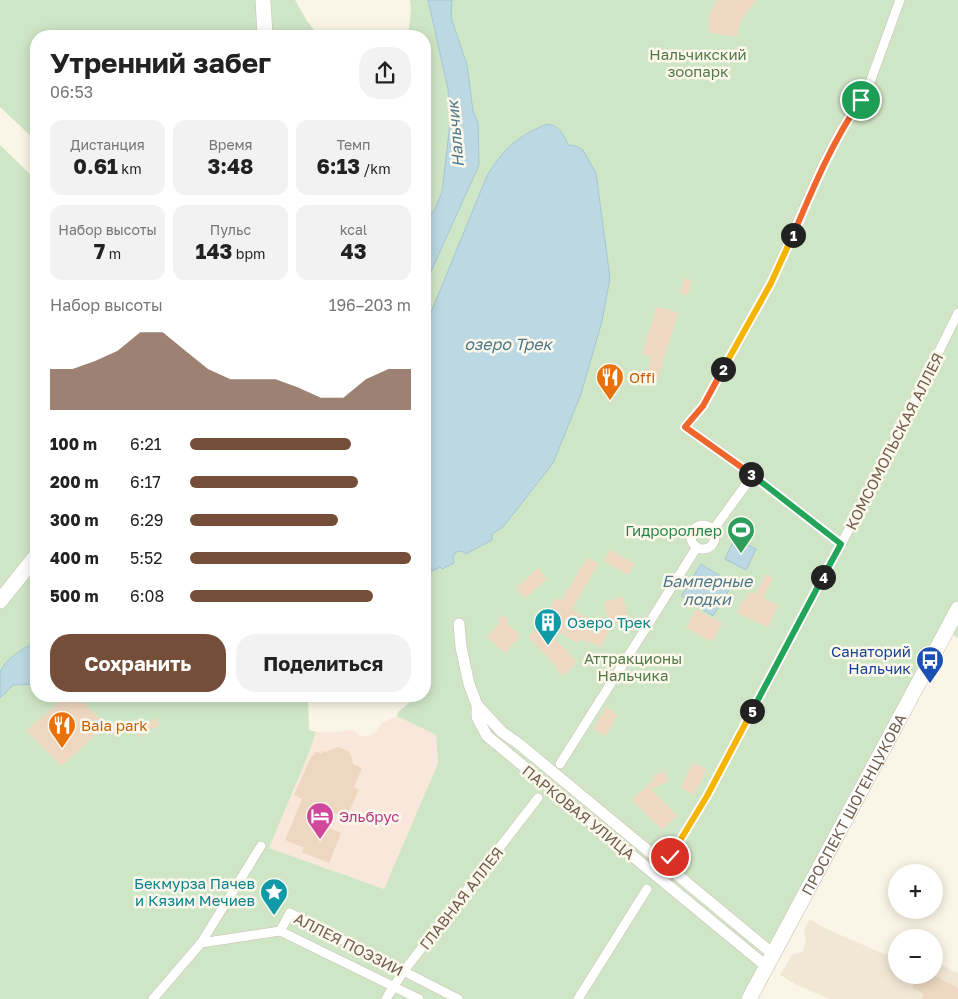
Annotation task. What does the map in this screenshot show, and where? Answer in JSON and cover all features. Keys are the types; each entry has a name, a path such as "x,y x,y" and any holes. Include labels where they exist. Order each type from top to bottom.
{"street":[{"path":"264,0 265,30"},
{"path":"841,544 753,475 685,427 703,406 771,283 820,169 869,85 900,0"},
{"name":"КОМСОМОЛЬСКАЯ АЛЛЕЯ","path":"670,857 707,796 872,486 958,313"},
{"path":"712,530 753,475"},
{"path":"705,526 712,530 715,538 712,545 705,549 694,545 691,538 696,528 705,526"},
{"path":"560,764 697,547"},
{"path":"0,601 30,564"},
{"name":"ПРОСПЕКТ ШОГЕНЦУКОВА","path":"749,999 952,634 958,610"},
{"name":"ПАРКОВАЯ УЛИЦА","path":"459,624 461,647 469,684 477,705 477,717 487,736 770,960"},
{"name":"ГЛАВНАЯ АЛЛЕЯ","path":"386,999 403,972 538,798"},
{"path":"153,999 201,943 261,846"},
{"path":"578,999 647,889"},
{"name":"АЛЛЕЯ ПОЭЗИИ","path":"419,999 280,931 290,912 458,999"},
{"path":"201,943 280,931"}],"shaded area":[{"name":"Эльбрус","path":"397,716 436,735 438,763 384,889 269,848 316,732 352,730 361,736 369,736 376,732 382,723"},
{"path":"810,919 820,926 884,954 888,954 888,984 943,984 943,966 958,973 958,999 829,999 797,985 780,975 792,955 802,952 806,942 804,929"}],"green space":[{"path":"0,0 295,0 314,30 30,30 30,135 0,107"},
{"path":"410,0 428,0 448,89 450,123 442,192 431,215 431,30 409,30"},
{"path":"452,0 958,0 958,638 947,631 749,999 0,999 0,698 13,685 30,684 30,702 308,702 309,730 316,732 269,848 384,889 438,763 436,735 397,716 398,712 410,702 431,702 431,272 479,165 478,123 473,111 467,65 451,16"},
{"path":"0,145 30,174 30,646 15,655 0,674"}],"water":[{"name":"Нальчик","path":"428,0 452,0 451,17 467,65 473,111 478,123 479,165 431,272 431,215 442,192 450,123 448,89"},
{"name":"озеро Трек","path":"547,124 558,128 568,145 576,146 583,150 596,173 610,278 602,321 581,394 553,463 503,527 492,534 492,540 466,554 462,551 456,552 453,557 454,563 431,572 431,312 487,176 499,158 512,144"},
{"name":"Гидророллер","path":"735,538 756,549 746,570 725,559"},
{"name":"Бамперные лодки","path":"701,564 733,584 713,616 681,596"},
{"path":"30,645 30,684 13,685 0,698 0,673 5,663"}],"building":[{"path":"717,0 756,0 739,24 737,37 709,32 709,16"},
{"path":"684,278 692,281 688,295 680,293"},
{"path":"657,307 678,313 657,380 646,377 651,357 642,354"},
{"path":"610,550 635,564 628,575 604,561"},
{"path":"587,558 598,564 572,609 610,631 600,647 589,641 588,643 579,639 577,643 543,622 550,616 546,614 556,598 561,601"},
{"path":"538,568 547,579 525,598 516,588"},
{"path":"766,574 773,578 763,598 778,605 768,627 737,613 743,599 746,600 749,592 755,594"},
{"path":"623,597 629,620 609,625 604,602"},
{"path":"696,609 722,623 712,642 686,628"},
{"path":"503,615 509,620 506,623 520,636 505,653 487,637 500,623 498,621"},
{"name":"Озеро Трек","path":"541,624 577,662 563,676 556,669 558,668 528,637"},
{"name":"Baia park","path":"59,702 83,702 106,725 62,766 26,731"},
{"path":"606,707 618,715 605,736 593,729"},
{"path":"156,718 159,725 140,737 136,730"},
{"path":"338,747 348,751 353,764 362,768 354,787 359,790 346,818 320,807 314,822 341,833 329,863 302,852 304,848 285,840 302,799 294,795 312,755 314,756 316,751 322,754 323,751 326,752"},
{"path":"693,763 707,769 694,795 681,788"},
{"path":"664,771 669,781 651,789 677,816 662,830 632,800 654,779 653,776"},
{"path":"943,980 958,988 958,999 922,999 924,994 912,988 914,984 943,984"}],"place":[{"name":"Offi","path":"610,401"},
{"name":"Гидророллер","path":"741,554"},
{"name":"Озеро Трек","path":"548,646"},
{"name":"Санаторий Нальчик","path":"930,684"},
{"name":"Baia park","path":"62,749"},
{"name":"Эльбрус","path":"320,840"},
{"name":"Бекмурза Пачев и Кязим Мечиев","path":"274,916"}],"route":[{"path":"670,857 707,796 841,544 753,475 685,427 703,406 771,283 820,169 840,132 861,100"}],"park label":[{"name":"Нальчикский зоопарк","path":"698,62"},
{"name":"Аттракционы Нальчика","path":"633,666"}]}
